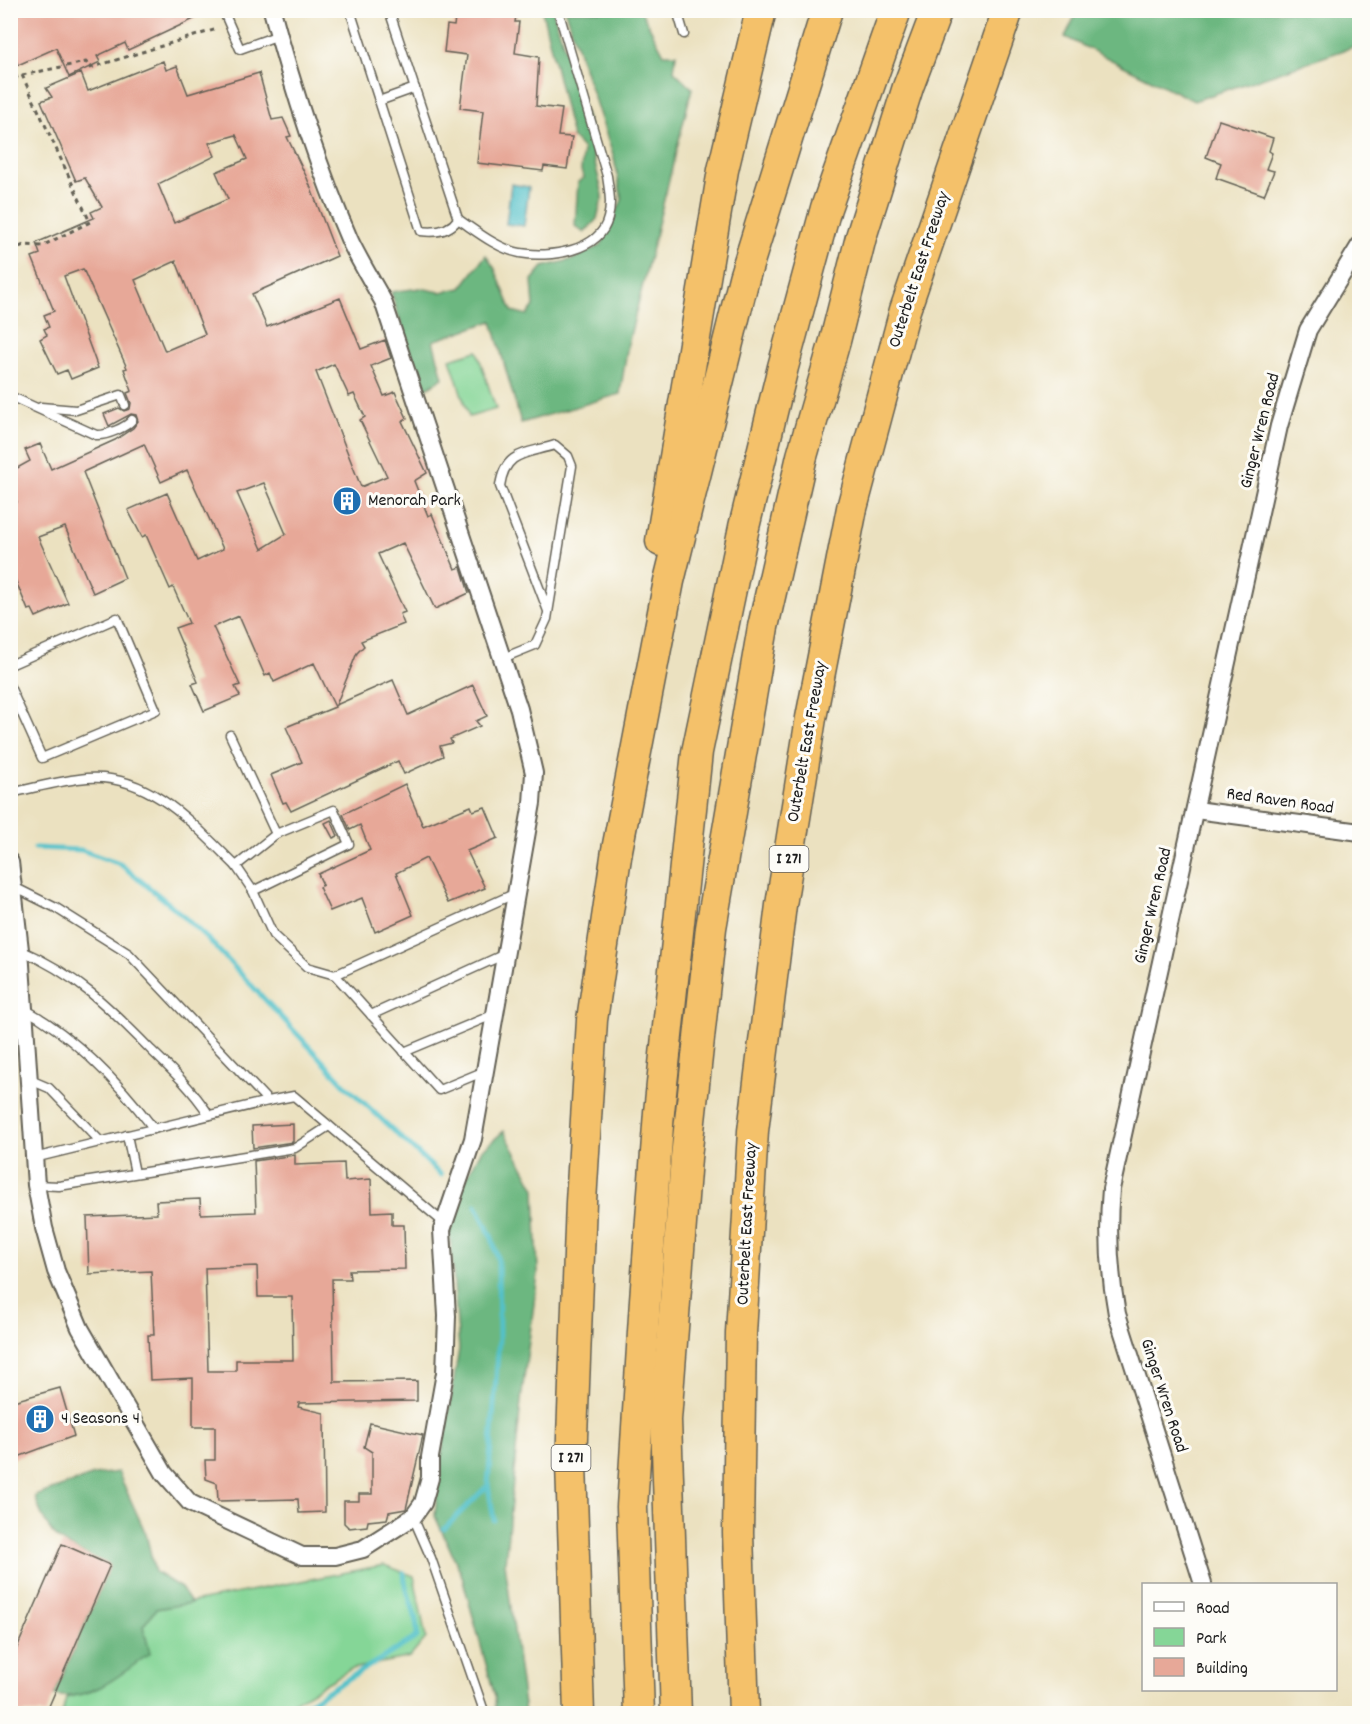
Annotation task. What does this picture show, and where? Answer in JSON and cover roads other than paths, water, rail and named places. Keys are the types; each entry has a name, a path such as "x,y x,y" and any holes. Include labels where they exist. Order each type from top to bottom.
{"highway":[{"path":"617,850 668,496 721,181 761,10"},
{"name":"I 271","path":"579,1713 571,1463 581,1202 592,1020 617,850 669,581 744,278 827,10"},
{"path":"639,1713 632,1507 642,1334 659,1112 698,752 744,527 783,367 826,208 896,10"},
{"path":"676,1713 666,1420 685,1169 711,928 763,627 802,456 835,341 861,237 908,87 937,10"},
{"name":"Outerbelt East Freeway","path":"744,1713 738,1533 741,1333 753,1131 783,893 811,718 852,508 905,310 1008,10"}],"street":[{"path":"10,862 20,950 36,1185 44,1228 56,1271 80,1329 164,1473 190,1503 302,1556 335,1556 363,1549 413,1518 423,1503 430,1478 430,1457 445,1372 447,1316 442,1230 473,1139 532,802 534,773 528,741 503,658 383,301 351,242 317,155 272,10"},
{"name":"Ginger Wren Road","path":"1203,1583 1117,1314 1108,1270 1107,1230 1111,1189 1279,426 1308,330 1359,245"},
{"name":"Red Raven Road","path":"1196,810 1359,832"}],"lane":[{"path":"223,10 240,48 279,35"},
{"path":"350,10 421,231 440,232 454,225 458,219"},
{"path":"389,10 458,219 485,237 518,253 542,254 581,247 596,237 608,220 610,199 607,176 558,10"},
{"path":"676,10 684,34"},
{"path":"379,101 415,88"},
{"path":"34,406 76,410 121,395 125,405"},
{"path":"10,396 101,436 127,425 132,420"},
{"path":"503,658 535,645 548,611 572,466 568,456 555,445 510,458 502,470 500,486 548,611"},
{"path":"10,665 117,618 156,710 42,758 10,687"},
{"path":"230,735 276,834"},
{"path":"10,793 88,778 125,780 176,808 236,866 253,891 273,935 307,967 335,975 439,1090 485,1071"},
{"path":"236,866 276,834 334,810 349,844 253,891"},
{"path":"13,887 56,908 129,954 268,1101"},
{"path":"335,975 516,893"},
{"path":"20,950 48,962 100,998 188,1086 209,1115"},
{"path":"371,1015 505,954"},
{"path":"23,1007 46,1020 74,1044 131,1098 154,1129"},
{"path":"404,1052 495,1014"},
{"path":"27,1079 49,1088 101,1142"},
{"path":"34,1158 294,1096 444,1223"},
{"path":"36,1185 58,1186 295,1148 329,1126"},
{"path":"127,1135 135,1173"},
{"path":"413,1518 431,1558 485,1713"}],"water":[{"path":"511,184 529,187 524,226 506,224"}],"waterway":[{"path":"35,848 81,850 120,864 172,906 209,940 345,1085 441,1175"},
{"path":"476,1205 492,1238 498,1261 499,1338 488,1485 494,1520"},
{"path":"444,1529 488,1485"},
{"path":"290,1714 417,1637 416,1621 404,1573"}],"place":[{"name":"Menorah Park","path":"347,501"},
{"name":"4 Seasons 4","path":"40,1419"}]}
